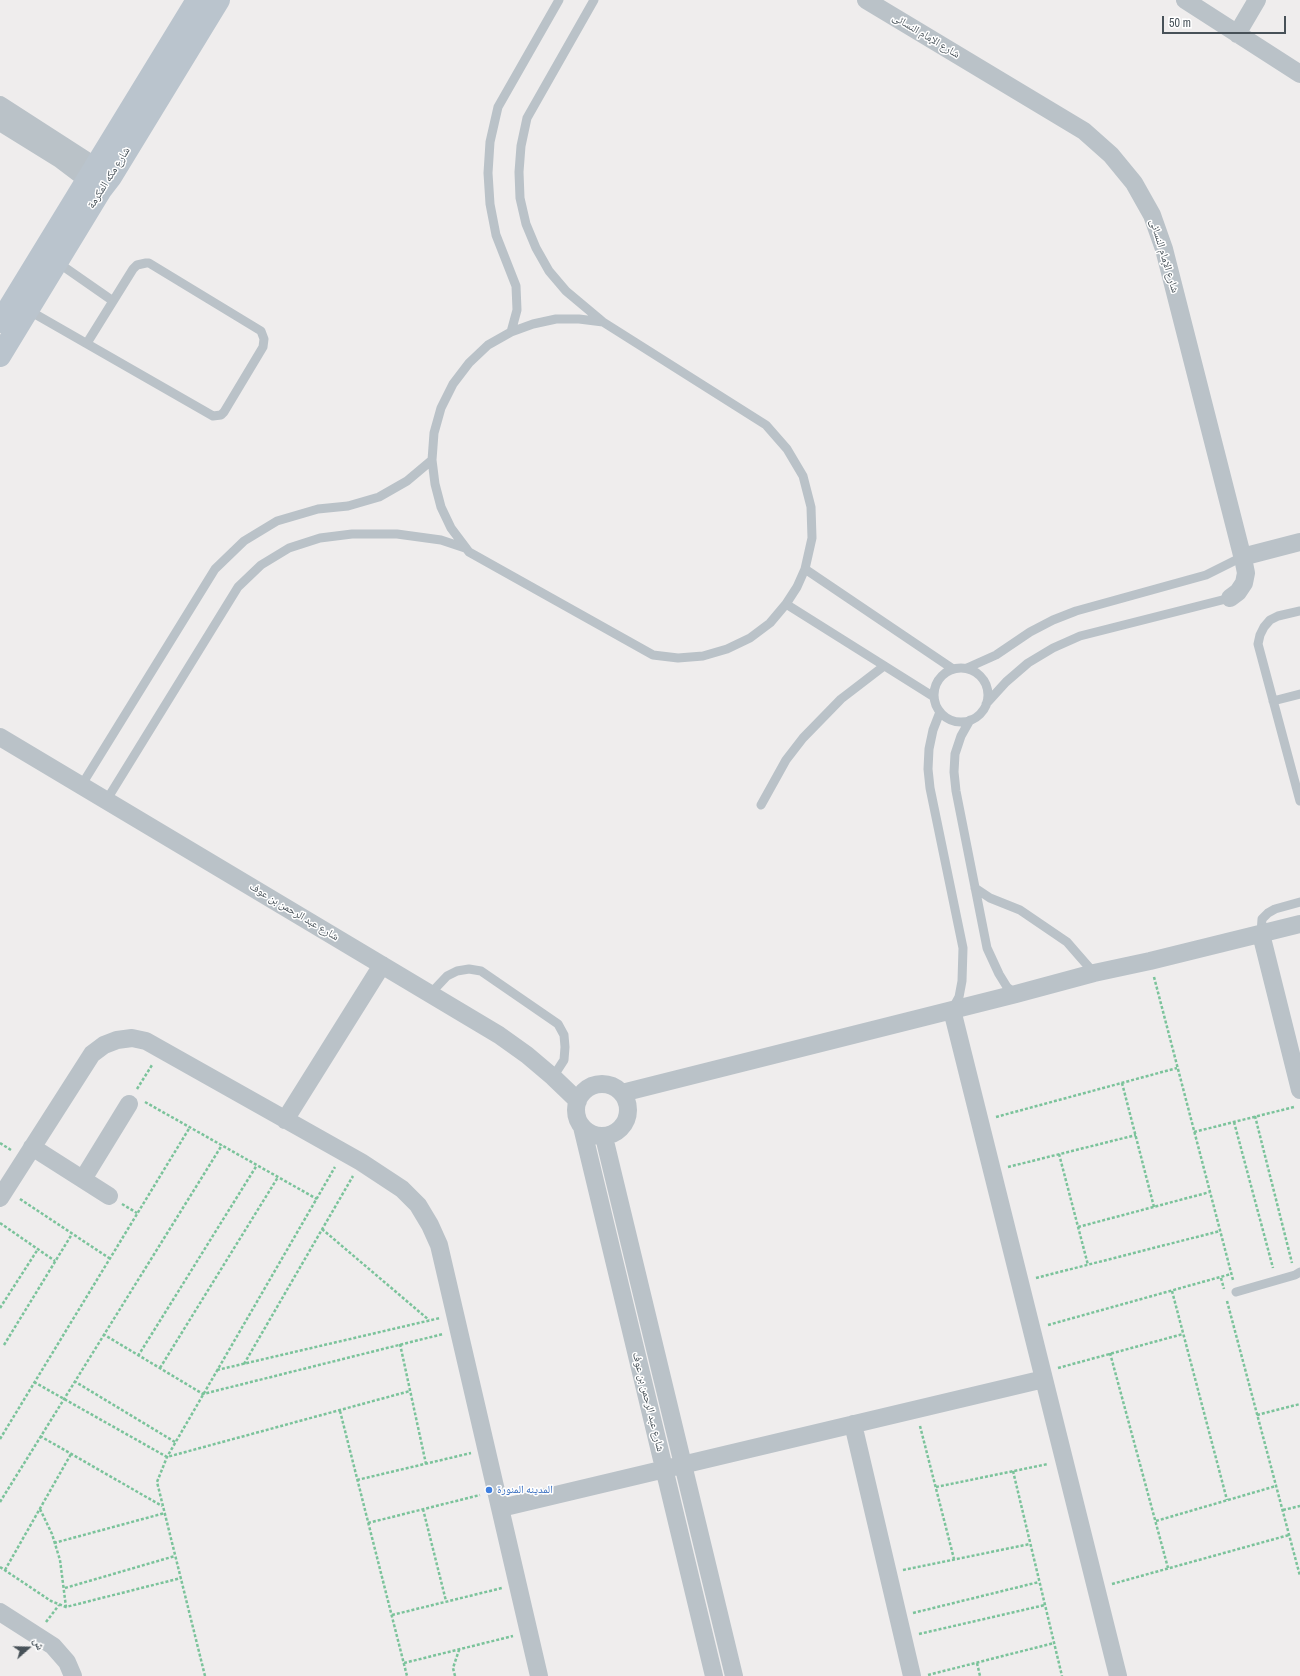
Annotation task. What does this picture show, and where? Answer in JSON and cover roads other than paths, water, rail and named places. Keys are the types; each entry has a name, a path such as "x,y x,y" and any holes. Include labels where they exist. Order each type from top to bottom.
{"street":[{"name":"شارع مكه المكرمة","path":"0,356 57,262 98,178 197,0"},
{"name":"شارع مكه المكرمة","path":"0,322 219,0"},
{"name":"شارع الإمام النسائى","path":"866,0 1084,131 1111,155 1134,183 1152,215 1164,249 1246,574 1244,583 1238,592 1230,598"},
{"path":"1185,0 1300,74"},
{"path":"1237,34 1258,0"},
{"path":"0,105 98,178"},
{"path":"0,122 60,159 98,178"},
{"path":"1242,557 1300,542"},
{"name":"شارع عبد الرحمن بن عوف","path":"0,737 499,1035 553,1077 578,1101"},
{"path":"622,1093 1094,973 1150,961 1300,924"},
{"path":"1261,934 1300,1090"},
{"path":"285,1120 382,965"},
{"path":"952,1010 1118,1676"},
{"path":"3,1194 92,1054 104,1045 117,1040 132,1038 146,1041 361,1162 402,1189 418,1205 440,1245 539,1676"},
{"path":"601,1084 613,1086 622,1093 628,1105 628,1118 625,1124 616,1133 604,1137 592,1135 582,1127 577,1115 578,1101 584,1091 601,1084"},
{"path":"83,1179 131,1099"},
{"name":"شارع عبد الرحمن بن عوف","path":"582,1127 714,1676"},
{"name":"شارع عبد الرحمن بن عوف","path":"604,1137 734,1676"},
{"path":"32,1147 109,1196"},
{"path":"498,1500 683,1465 916,1409 1043,1375"},
{"path":"853,1424 912,1676"},
{"path":"0,1612 53,1646 67,1662 73,1676"}],"lane":[{"path":"511,332 517,310 516,286 496,234 490,204 488,173 490,142 498,107 559,0"},
{"path":"594,0 527,118 521,146 519,172 522,204 526,224 536,248 549,271 566,291 602,322 766,425 788,449 802,476 811,506 812,538 805,569 797,587 786,604 770,623 750,638 727,649 703,656 678,658 653,655 469,552 451,528 441,507 435,484 432,460 434,433 439,414 453,384 469,363 488,345 511,332 533,324 556,319 579,319 602,322"},
{"path":"57,262 113,301"},
{"path":"28,310 213,416 217,416 224,412 264,343 263,335 260,331 149,263 142,263 133,269 87,343"},
{"path":"81,786 215,569 244,541 277,521 318,509 348,506 379,498 408,482 432,460"},
{"path":"106,801 238,587 261,565 296,546 320,538 352,534 397,534 441,540 465,548"},
{"path":"967,668 978,674 986,685 988,691 986,704 983,711 970,720 958,722 945,717 940,712 934,697 936,685 939,679 953,669 967,668 996,655 1030,632 1059,618 1088,608 1206,575 1242,557"},
{"path":"805,569 953,669"},
{"path":"986,704 1006,682 1028,664 1053,648 1080,636 1230,598"},
{"path":"786,604 934,697"},
{"path":"1300,611 1278,616 1270,620 1264,627 1258,644 1300,801"},
{"path":"762,805 786,760 803,738 841,699 884,666"},
{"path":"1273,701 1300,694"},
{"path":"940,712 929,749 928,768 930,788 963,948 964,965 962,981 959,997 952,1010"},
{"path":"970,720 961,736 955,754 954,772 956,791 987,948 992,961 1007,986 1016,994"},
{"path":"975,888 990,898 1020,910 1068,942 1094,973"},
{"path":"1261,934 1262,919 1268,913 1300,902"},
{"path":"431,994 447,976 457,971 469,969 481,971 558,1024 564,1035 564,1060 553,1077"},
{"path":"1236,1292 1298,1273"}],"place":[{"name":"المدينه المنورة","path":"489,1490"}]}
